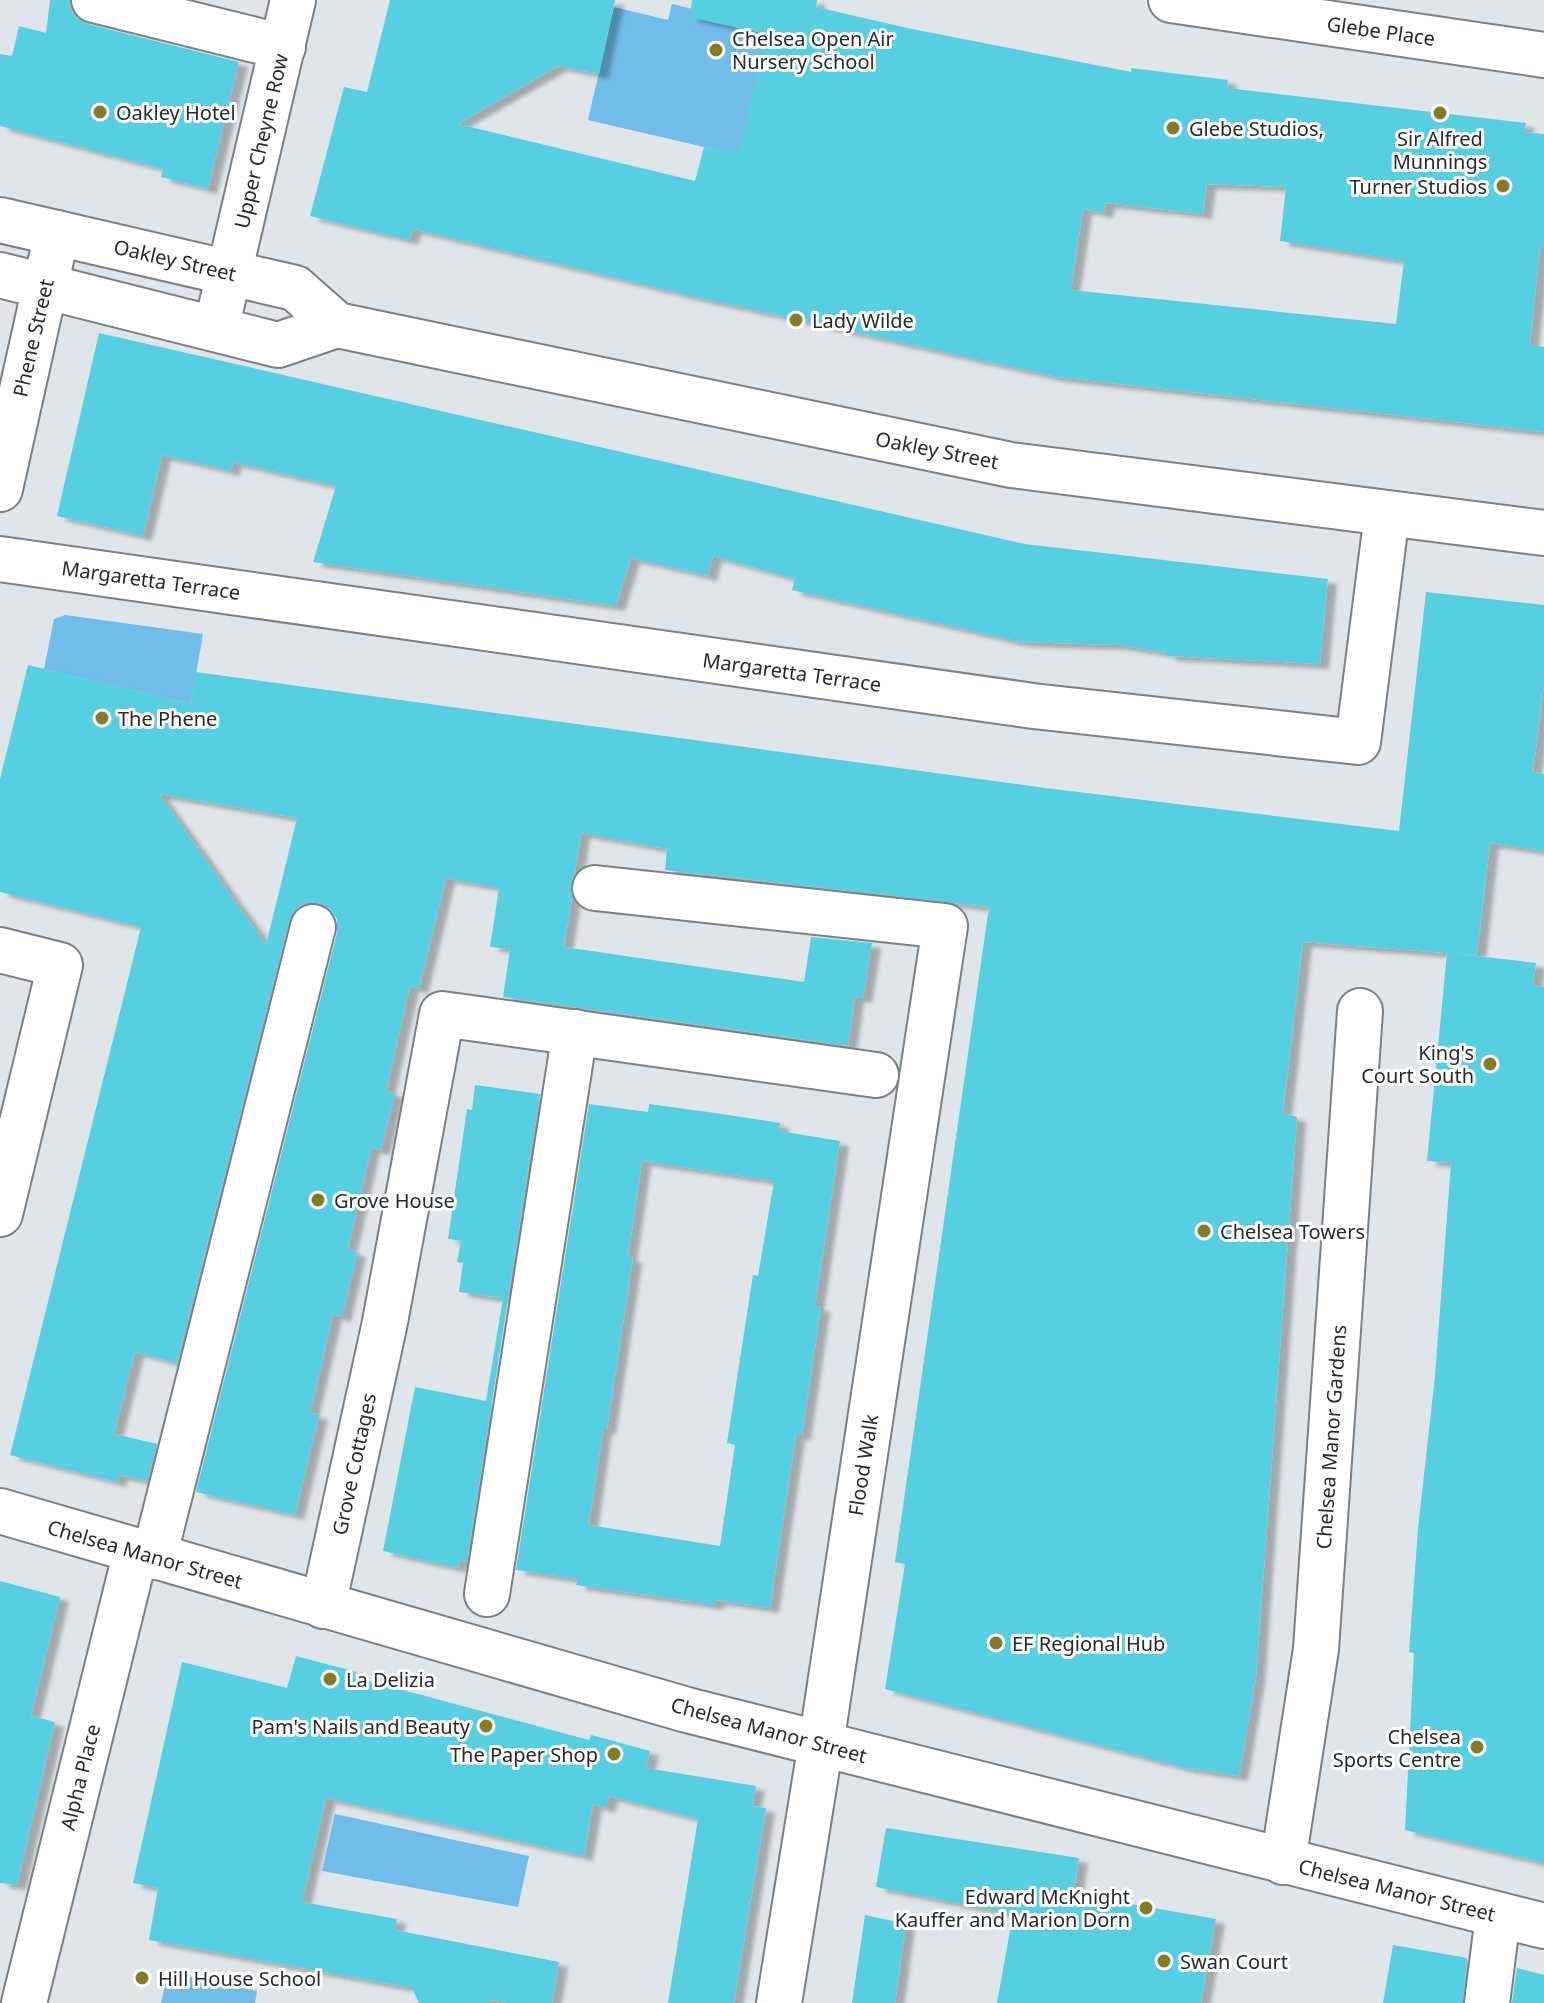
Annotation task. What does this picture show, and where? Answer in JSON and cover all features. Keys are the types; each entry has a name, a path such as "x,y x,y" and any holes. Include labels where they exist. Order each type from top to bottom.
{"street":[{"path":"94,0 283,47"},
{"name":"Upper Cheyne Row","path":"216,329 293,0"},
{"name":"Glebe Place","path":"1171,0 1544,55"},
{"name":"Oakley Street","path":"0,220 295,288 337,325 1011,465 1544,533"},
{"name":"Phene Street","path":"0,489 57,233"},
{"path":"0,275 278,345 337,325"},
{"name":"Margaretta Terrace","path":"0,559 1033,706 1358,742 1387,514"},
{"name":"Flood Walk","path":"595,888 945,926 779,2003"},
{"name":"Alpha Place","path":"24,2003 313,927"},
{"path":"0,950 60,965 0,1214"},
{"name":"Chelsea Manor Gardens","path":"1283,1862 1316,1649 1360,1011"},
{"name":"Grove Cottages","path":"323,1606 385,1322 442,1014 575,1032"},
{"path":"487,1594 575,1032 876,1075"},
{"name":"Chelsea Manor Street","path":"0,1511 687,1710 1544,1926"},
{"path":"1487,2003 1498,1916"}],"shaded area":[{"name":"Chelsea Open Air Nursery School","path":"672,4 709,13 736,15 734,27 766,34 801,165 704,147 588,120 614,7 668,20"},
{"path":"65,615 203,634 191,704 44,669 54,619"},
{"path":"335,1814 529,1856 518,1907 322,1871"},
{"path":"168,1972 257,1991 255,2003 161,2003"}],"building":[{"path":"50,0 70,0 70,8 76,17 88,24 239,62 208,189 161,177 163,169 0,126 0,54 12,56 19,26 46,33"},
{"path":"390,0 615,0 599,74 558,66 458,124 695,181 704,147 739,153 766,34 690,17 692,0 817,0 816,7 907,28 1131,72 1131,68 1228,80 1227,88 1526,123 1524,132 1544,134 1544,248 1540,248 1530,345 1544,347 1544,432 1057,377 695,297 413,229 409,240 310,216 344,87 367,92","holes":["1207,184 1286,187 1280,241 1404,261 1396,324 1071,290 1083,209 1104,213 1106,203 1203,214"]},
{"path":"99,333 1025,544 1328,579 1320,664 1167,656 1167,653 1119,645 1020,642 792,590 795,579 713,556 708,576 631,558 616,606 313,562 336,486 233,462 231,471 162,455 143,536 57,516"},
{"path":"1426,592 1544,605 1544,683 1533,772 1544,774 1544,851 1490,843 1477,955 1451,953 1536,963 1533,986 1544,987 1544,1863 1405,1830 1414,1653 1409,1652 1451,1163 1427,1161 1447,953 1303,942 1283,1113 1297,1117 1256,1678 1239,1776 1185,1768 885,1689 905,1564 895,1562 989,907 665,870 667,849 581,833 575,873 570,885 572,897 564,947 804,982 811,937 872,943 863,998 855,997 848,1046 503,997 510,949 490,947 499,888 446,878 419,989 410,986 386,1091 395,1093 381,1150 371,1148 348,1249 357,1252 342,1317 333,1314 310,1413 319,1415 295,1515 196,1492 337,933 337,919 330,909 318,903 305,903 295,910 289,921 177,1363 135,1352 114,1434 157,1444 147,1481 119,1475 117,1482 10,1455 141,927 0,892 0,779 28,665 191,704 196,672 1045,788 1399,831","holes":["159,794 297,818 266,945"]},
{"path":"475,1085 540,1094 467,1562 459,1560 458,1568 383,1551 415,1387 486,1401 503,1298 459,1292 463,1263 457,1262 461,1241 448,1239 467,1109 472,1110"},
{"path":"589,1104 648,1112 649,1104 715,1113 780,1123 779,1131 840,1141 815,1306 821,1307 802,1435 796,1435 770,1608 716,1600 715,1605 576,1585 578,1579 516,1570","holes":["642,1161 774,1181 758,1276 753,1275 727,1443 735,1445 720,1546 589,1525 633,1258 628,1257"]},
{"path":"0,1581 60,1597 31,1716 55,1722 17,1885 0,1883"},
{"path":"296,1656 356,1672 354,1677 589,1740 591,1735 650,1751 646,1768 756,1786 752,1806 766,1808 734,2003 668,2003 698,1819 609,1796 606,1808 593,1804 584,1856 326,1798 302,1902 397,1919 395,1930 559,1962 552,2003 492,2000 488,2003 419,2003 412,1988 149,1940 158,1888 133,1883 182,1662 287,1688"},
{"path":"886,1828 1079,1858 1074,1894 1216,1919 1201,2003 997,2003 1013,1914 876,1887"},
{"path":"865,1915 906,1924 895,2003 852,2003"},
{"path":"1393,1945 1467,1958 1463,2003 1383,2003"},
{"path":"1517,1968 1544,1975 1544,2003 1512,2003"}],"place":[{"name":"Chelsea Open Air Nursery School","path":"716,50"},
{"name":"Oakley Hotel","path":"100,112"},
{"name":"Sir Alfred Munnings","path":"1440,113"},
{"name":"Glebe Studios,","path":"1173,128"},
{"name":"Turner Studios","path":"1503,186"},
{"name":"Lady Wilde","path":"796,320"},
{"name":"The Phene","path":"102,718"},
{"name":"King's Court South","path":"1490,1064"},
{"name":"Grove House","path":"318,1200"},
{"name":"Chelsea Towers","path":"1204,1231"},
{"name":"EF Regional Hub","path":"996,1643"},
{"name":"La Delizia","path":"330,1679"},
{"name":"Pam's Nails and Beauty","path":"486,1726"},
{"name":"Chelsea Sports Centre","path":"1477,1747"},
{"name":"The Paper Shop","path":"614,1754"},
{"name":"Edward McKnight Kauffer and Marion Dorn","path":"1146,1908"},
{"name":"Swan Court","path":"1164,1961"},
{"name":"Hill House School","path":"142,1978"}]}
